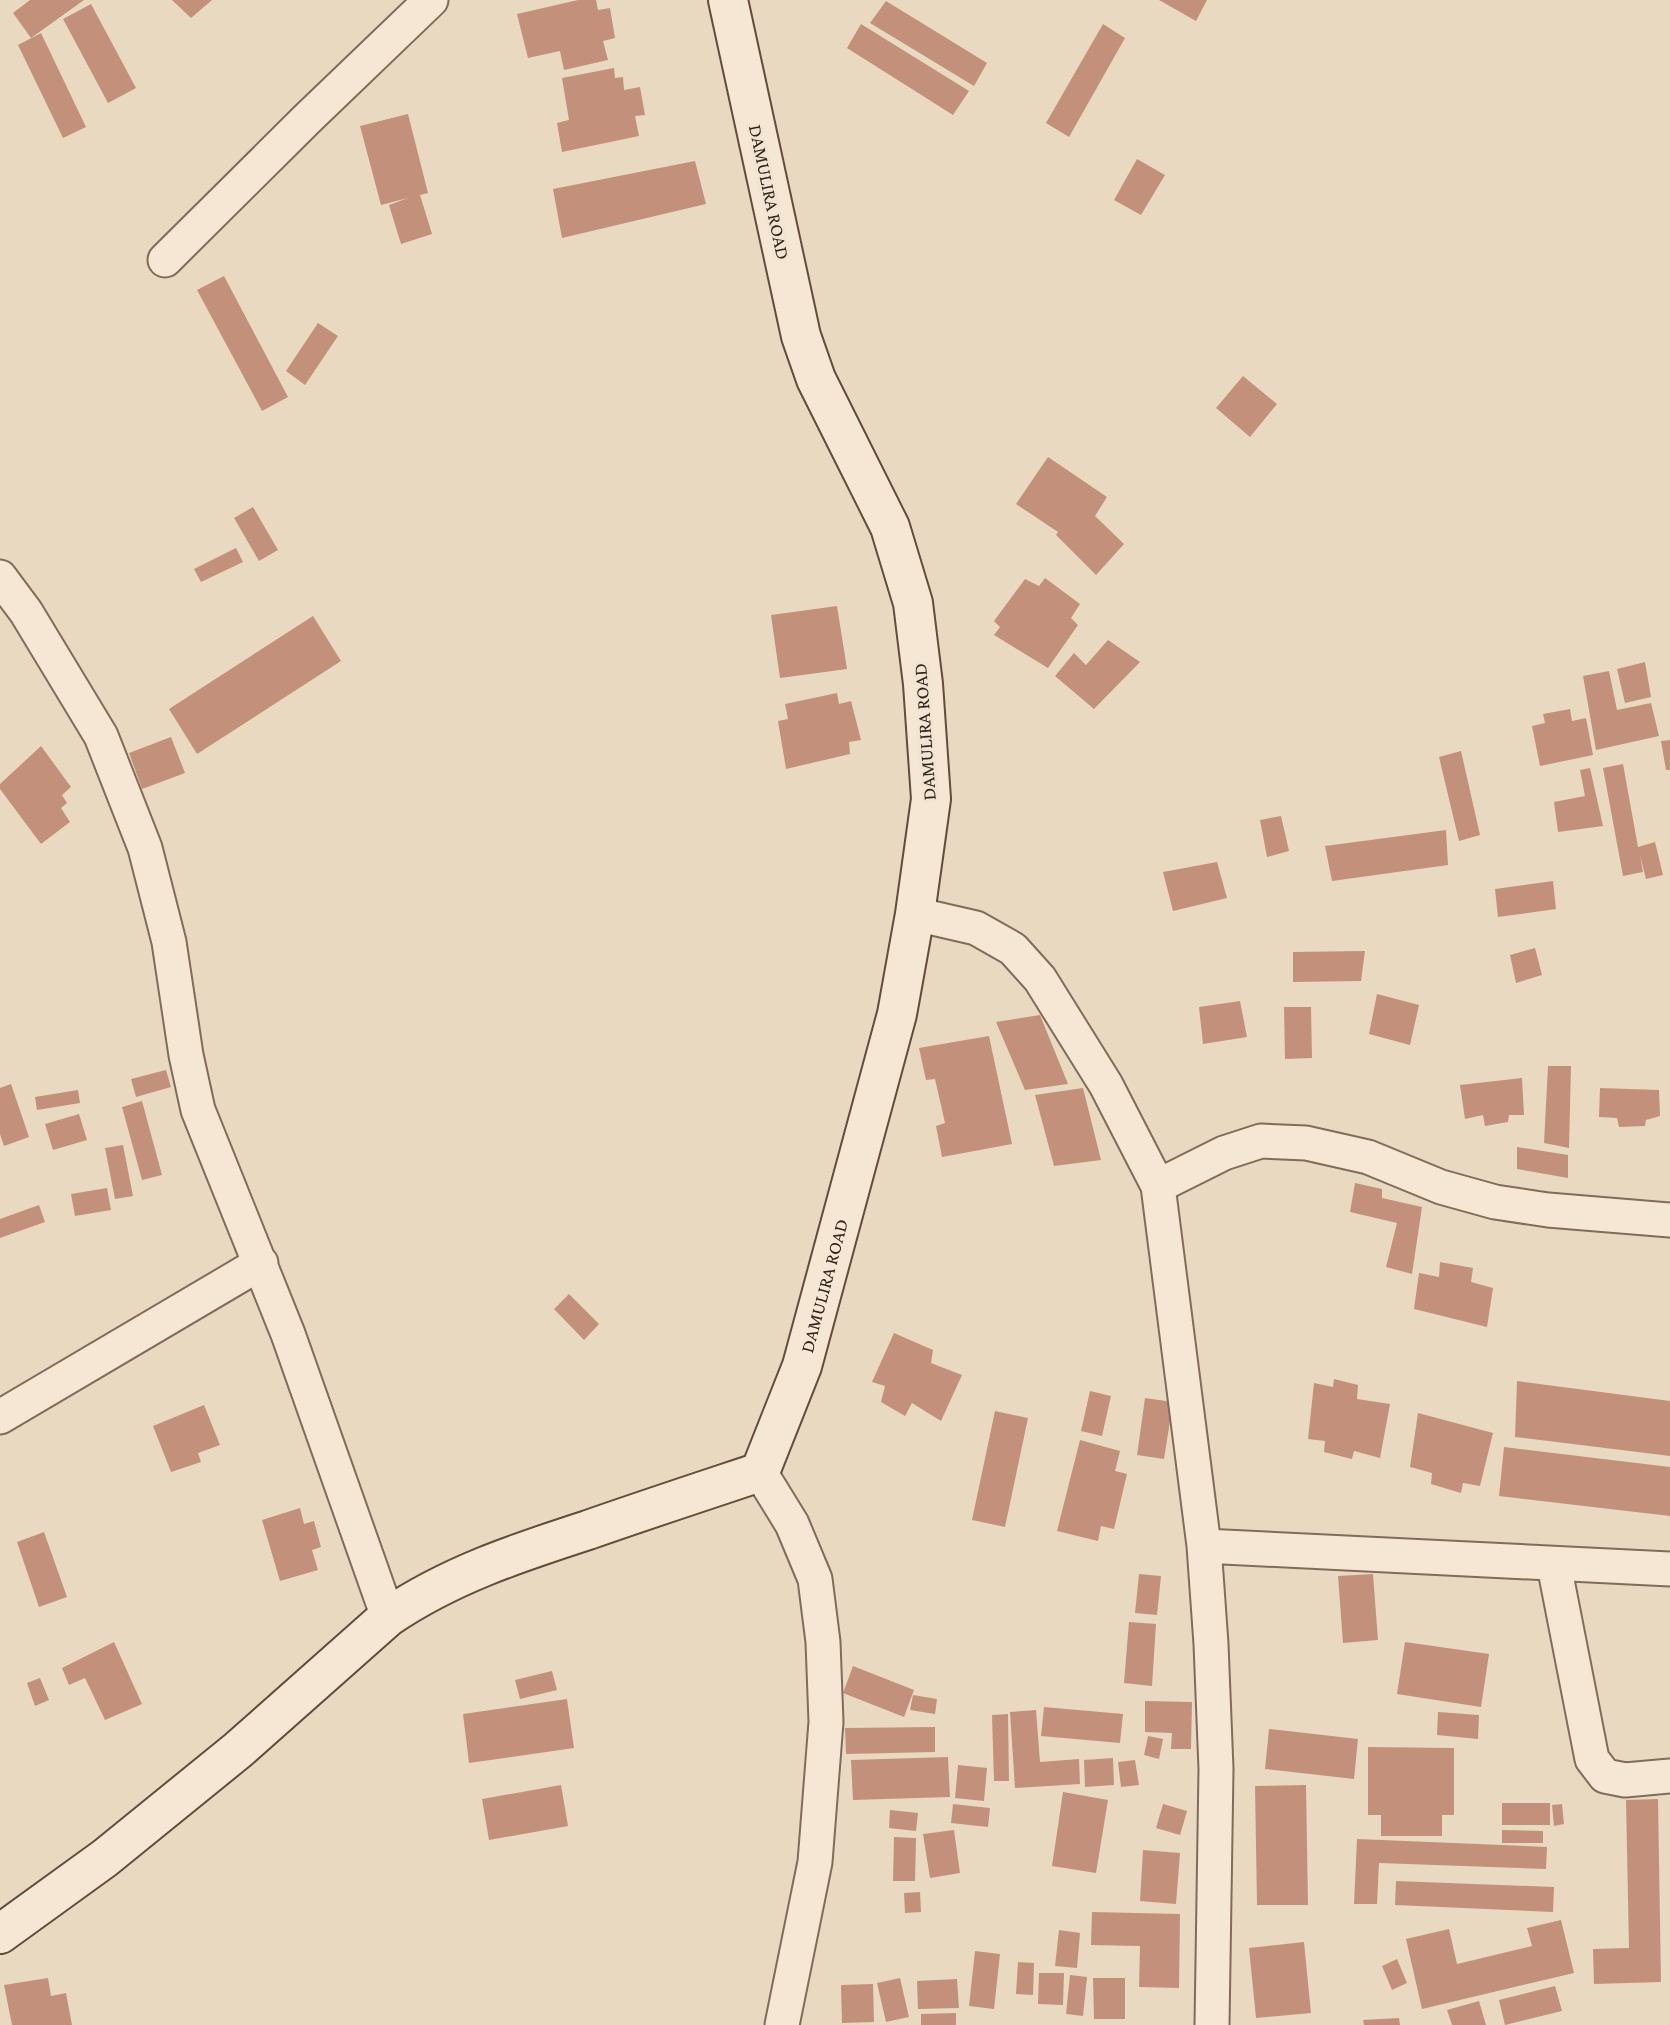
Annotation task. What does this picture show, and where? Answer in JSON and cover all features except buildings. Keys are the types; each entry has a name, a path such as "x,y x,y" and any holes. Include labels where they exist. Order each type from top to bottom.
{"street":[{"path":"164,260 431,0"},
{"name":"DAMULIRA ROAD","path":"737,6 801,336 816,379 890,527 913,603 923,684 930,799 915,914 897,1014 802,1366 760,1472"},
{"path":"0,577 26,612 101,736 145,848 169,942 186,1055 198,1110 224,1179 261,1262 388,1618"},
{"path":"915,914 976,929 1013,949 1040,979 1106,1085 1158,1186 1204,1546 1211,1644 1216,1769 1212,2025"},
{"path":"1158,1186 1215,1156 1261,1141 1306,1143 1368,1157 1441,1187 1495,1202 1548,1210 1670,1220"},
{"path":"0,1417 261,1262"},
{"path":"0,1934 105,1858 238,1751 388,1618 448,1581 520,1552 760,1472 792,1524 815,1579 823,1642 826,1708 815,1863 782,2025"},
{"path":"1204,1546 1670,1570"},
{"path":"1554,1565 1592,1759 1605,1776 1625,1780 1670,1776"}]}
